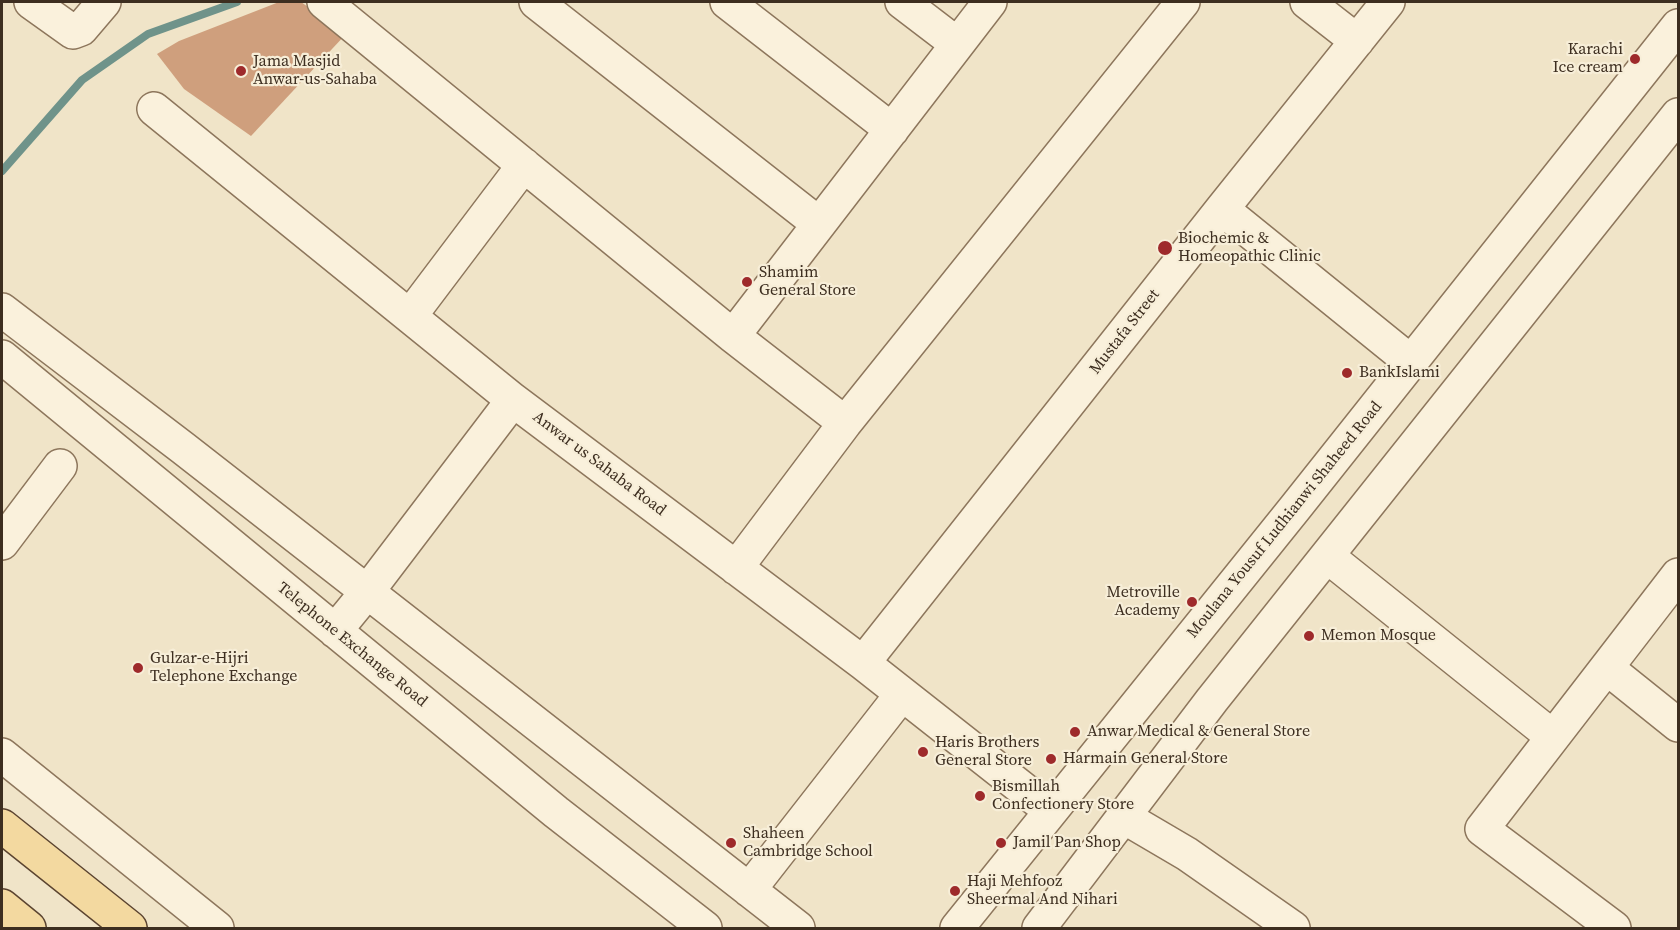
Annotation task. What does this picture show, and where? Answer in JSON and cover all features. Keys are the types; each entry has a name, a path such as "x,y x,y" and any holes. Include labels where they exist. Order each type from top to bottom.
{"main road":[{"path":"2,826 130,928"},
{"path":"2,906 29,928"}],"street":[{"path":"31,2 67,30 73,32 81,29 104,2"},
{"path":"324,2 733,336 845,423"},
{"path":"536,2 819,224"},
{"path":"727,2 892,130"},
{"path":"902,2 957,44"},
{"path":"733,336 990,2"},
{"path":"736,567 845,423 1182,2"},
{"path":"1307,2 1357,41"},
{"name":"Mustafa Street","path":"863,663 1389,2"},
{"name":"Moulana Yousuf Ludhianwi Shaheed Road","path":"957,928 1678,26"},
{"name":"Anwar us Sahaba Road","path":"154,109 513,400 863,663 1051,811"},
{"path":"1039,928 1205,709 1678,115"},
{"path":"410,316 524,165"},
{"path":"1222,209 1411,362"},
{"path":"2,310 183,448 798,928"},
{"name":"Telephone Exchange Road","path":"2,357 556,812 705,928"},
{"path":"335,631 513,400"},
{"path":"2,543 60,466"},
{"path":"1326,556 1553,737"},
{"path":"1614,928 1482,829 1678,575"},
{"path":"1607,668 1678,725"},
{"path":"749,890 902,694"},
{"path":"2,755 217,928"},
{"path":"1124,817 1187,854 1293,928"}],"building":[{"name":"Jama Masjid Anwar-us-Sahaba","path":"279,2 301,2 346,34 251,136 184,89 157,54 179,41"}],"waterway":[{"path":"2,171 82,80 148,34 237,2"}],"place":[{"name":"Karachi Ice cream","path":"1635,59"},
{"name":"Jama Masjid Anwar-us-Sahaba","path":"241,71"},
{"name":"Biochemic & Homeopathic Clinic","path":"1165,248"},
{"name":"Shamim General Store","path":"747,282"},
{"name":"BankIslami","path":"1347,373"},
{"name":"Metroville Academy","path":"1192,602"},
{"name":"Memon Mosque","path":"1309,636"},
{"name":"Gulzar-e-Hijri Telephone Exchange","path":"138,668"},
{"name":"Anwar Medical & General Store","path":"1075,732"},
{"name":"Haris Brothers General Store","path":"923,752"},
{"name":"Harmain General Store","path":"1051,759"},
{"name":"Bismillah Confectionery Store","path":"980,796"},
{"name":"Shaheen Cambridge School","path":"731,843"},
{"name":"Jamil Pan Shop","path":"1001,843"},
{"name":"Haji Mehfooz Sheermal And Nihari","path":"955,891"}]}
